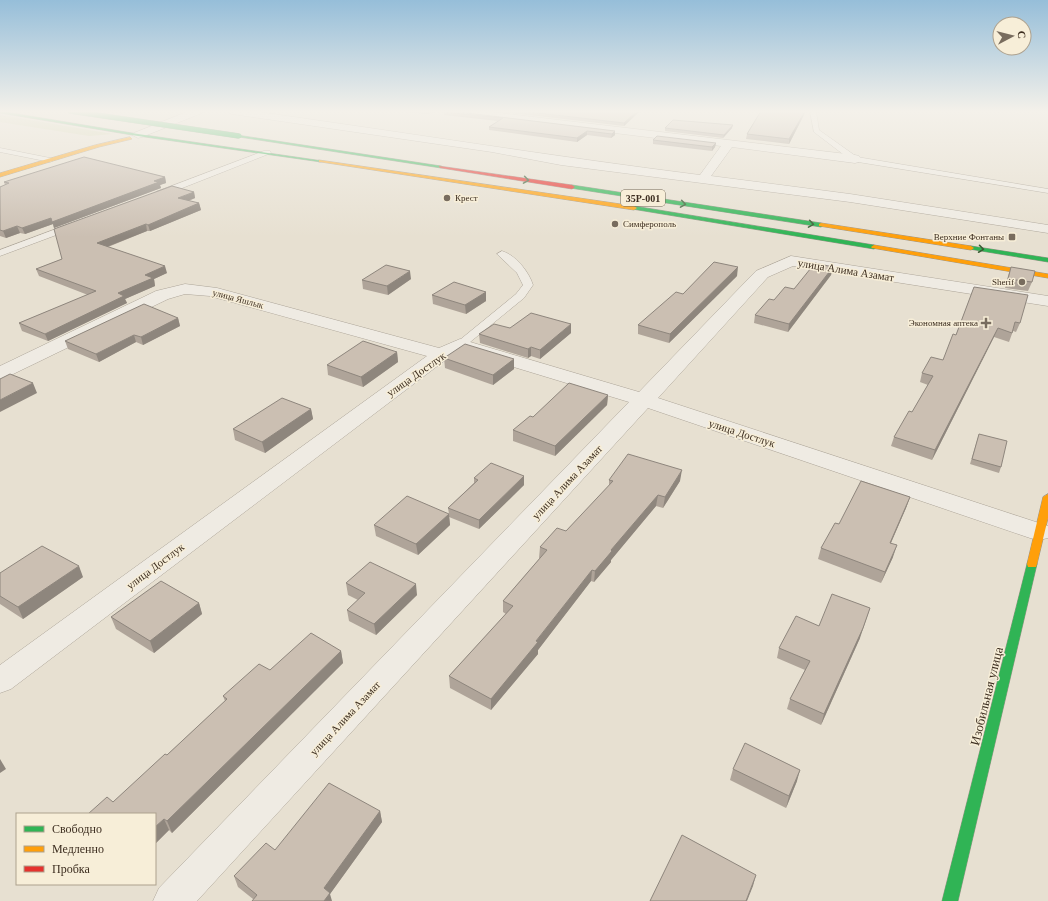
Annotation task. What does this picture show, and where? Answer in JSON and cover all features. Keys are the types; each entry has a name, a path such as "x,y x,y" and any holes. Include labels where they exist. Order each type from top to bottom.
{"main road":[{"path":"0,175 73,153"},
{"path":"268,153 654,210 1027,272 1048,277"},
{"name":"35Р-001","path":"350,153 1048,260"},
{"name":"35Р-001","path":"408,153 724,201"},
{"name":"Изобильная улица","path":"950,901 1044,533 1048,497"}],"street":[{"path":"515,153 561,161 858,199 1048,230"},
{"path":"703,179 722,153"},
{"path":"808,153 855,159"},
{"name":"улица Алима Азамат","path":"172,901 762,274 791,261 1048,301"},
{"name":"улица Яшлык","path":"0,373 162,295 185,289 211,291 450,350"},
{"name":"улица Достлук","path":"0,681 450,350 644,400 1044,533"}],"lane":[{"path":"15,153 50,160"},
{"path":"149,198 268,153"},
{"path":"847,153 855,159 1048,191"},
{"path":"0,253 82,223"},
{"path":"450,350 520,296 528,285 526,276 520,268 502,254"}],"building":[{"path":"84,157 165,177 154,181 159,182 52,222 51,218 22,228 17,226 3,231 0,230 0,187 9,183 4,182"},
{"path":"172,186 194,192 178,198 199,203 148,225 146,224 97,243 165,266 145,275 153,278 118,293 124,296 45,334 19,323 96,291 36,269 62,259 54,229"},
{"path":"714,262 738,267 670,334 638,325 676,292 683,294"},
{"path":"815,263 833,267 789,324 755,315 769,299 774,300 785,287 794,289"},
{"path":"386,265 410,271 387,286 362,280"},
{"path":"1011,267 1035,271 1032,282 1008,279"},
{"path":"454,282 486,292 465,305 432,295"},
{"path":"974,287 1028,295 1020,323 1015,322 1012,333 998,328 935,450 894,437 909,411 912,412 933,376 922,373 931,357 943,360 953,334 956,335"},
{"path":"144,304 178,318 141,337 134,335 96,354 65,341"},
{"path":"531,313 571,324 540,350 531,347 528,349 479,334 494,324 510,328"},
{"path":"363,341 397,352 361,377 327,365"},
{"path":"465,344 514,359 493,375 444,358"},
{"path":"10,374 33,383 0,400 0,379"},
{"path":"569,383 608,395 555,446 513,430 530,416 533,417"},
{"path":"282,398 311,409 262,442 233,429"},
{"path":"979,434 1007,441 1001,467 972,459"},
{"path":"628,454 682,470 665,497 658,495 595,571 592,570 536,641 538,642 491,699 449,676 513,606 503,601 547,550 540,547 557,528 566,531 613,481 609,480"},
{"path":"491,463 524,476 479,520 448,508 478,480 474,478"},
{"path":"861,481 910,497 890,543 897,545 885,572 821,548 835,523 839,524"},
{"path":"407,496 449,514 416,544 374,525"},
{"path":"42,546 79,566 18,607 0,596 0,573"},
{"path":"370,562 416,584 374,624 347,610 365,593 346,583"},
{"path":"161,581 199,603 150,641 111,617"},
{"path":"832,594 870,608 863,628 824,714 790,699 810,661 779,648 796,616 819,626"},
{"path":"311,633 341,651 167,821 164,819 156,826 156,813 89,813 107,797 113,802 165,754 167,755 227,699 223,696 259,664 270,670"},
{"path":"745,743 800,770 789,796 733,769"},
{"path":"329,783 380,811 324,888 330,893 324,901 252,901 257,895 234,876 266,843 275,850"},
{"path":"682,835 756,875 746,901 650,901"}],"traffic: fast":[{"path":"265,153 321,161"},
{"path":"350,153 441,167"},
{"path":"572,187 821,225"},
{"path":"634,208 874,247"},
{"path":"971,248 1048,260"},
{"path":"950,901 1032,564"}],"traffic: slow":[{"path":"0,175 73,153"},
{"path":"321,161 634,208"},
{"path":"821,225 971,248"},
{"path":"874,247 1048,276"},
{"path":"1032,564 1048,497"}],"traffic: jam":[{"path":"441,167 572,187"}],"place":[{"name":"Крест","path":"447,198"},
{"name":"Симферополь","path":"615,224"},
{"name":"Верхние Фонтаны","path":"1012,237"},
{"name":"Sherif","path":"1022,282"},
{"name":"Экономная аптека","path":"986,323"}]}
